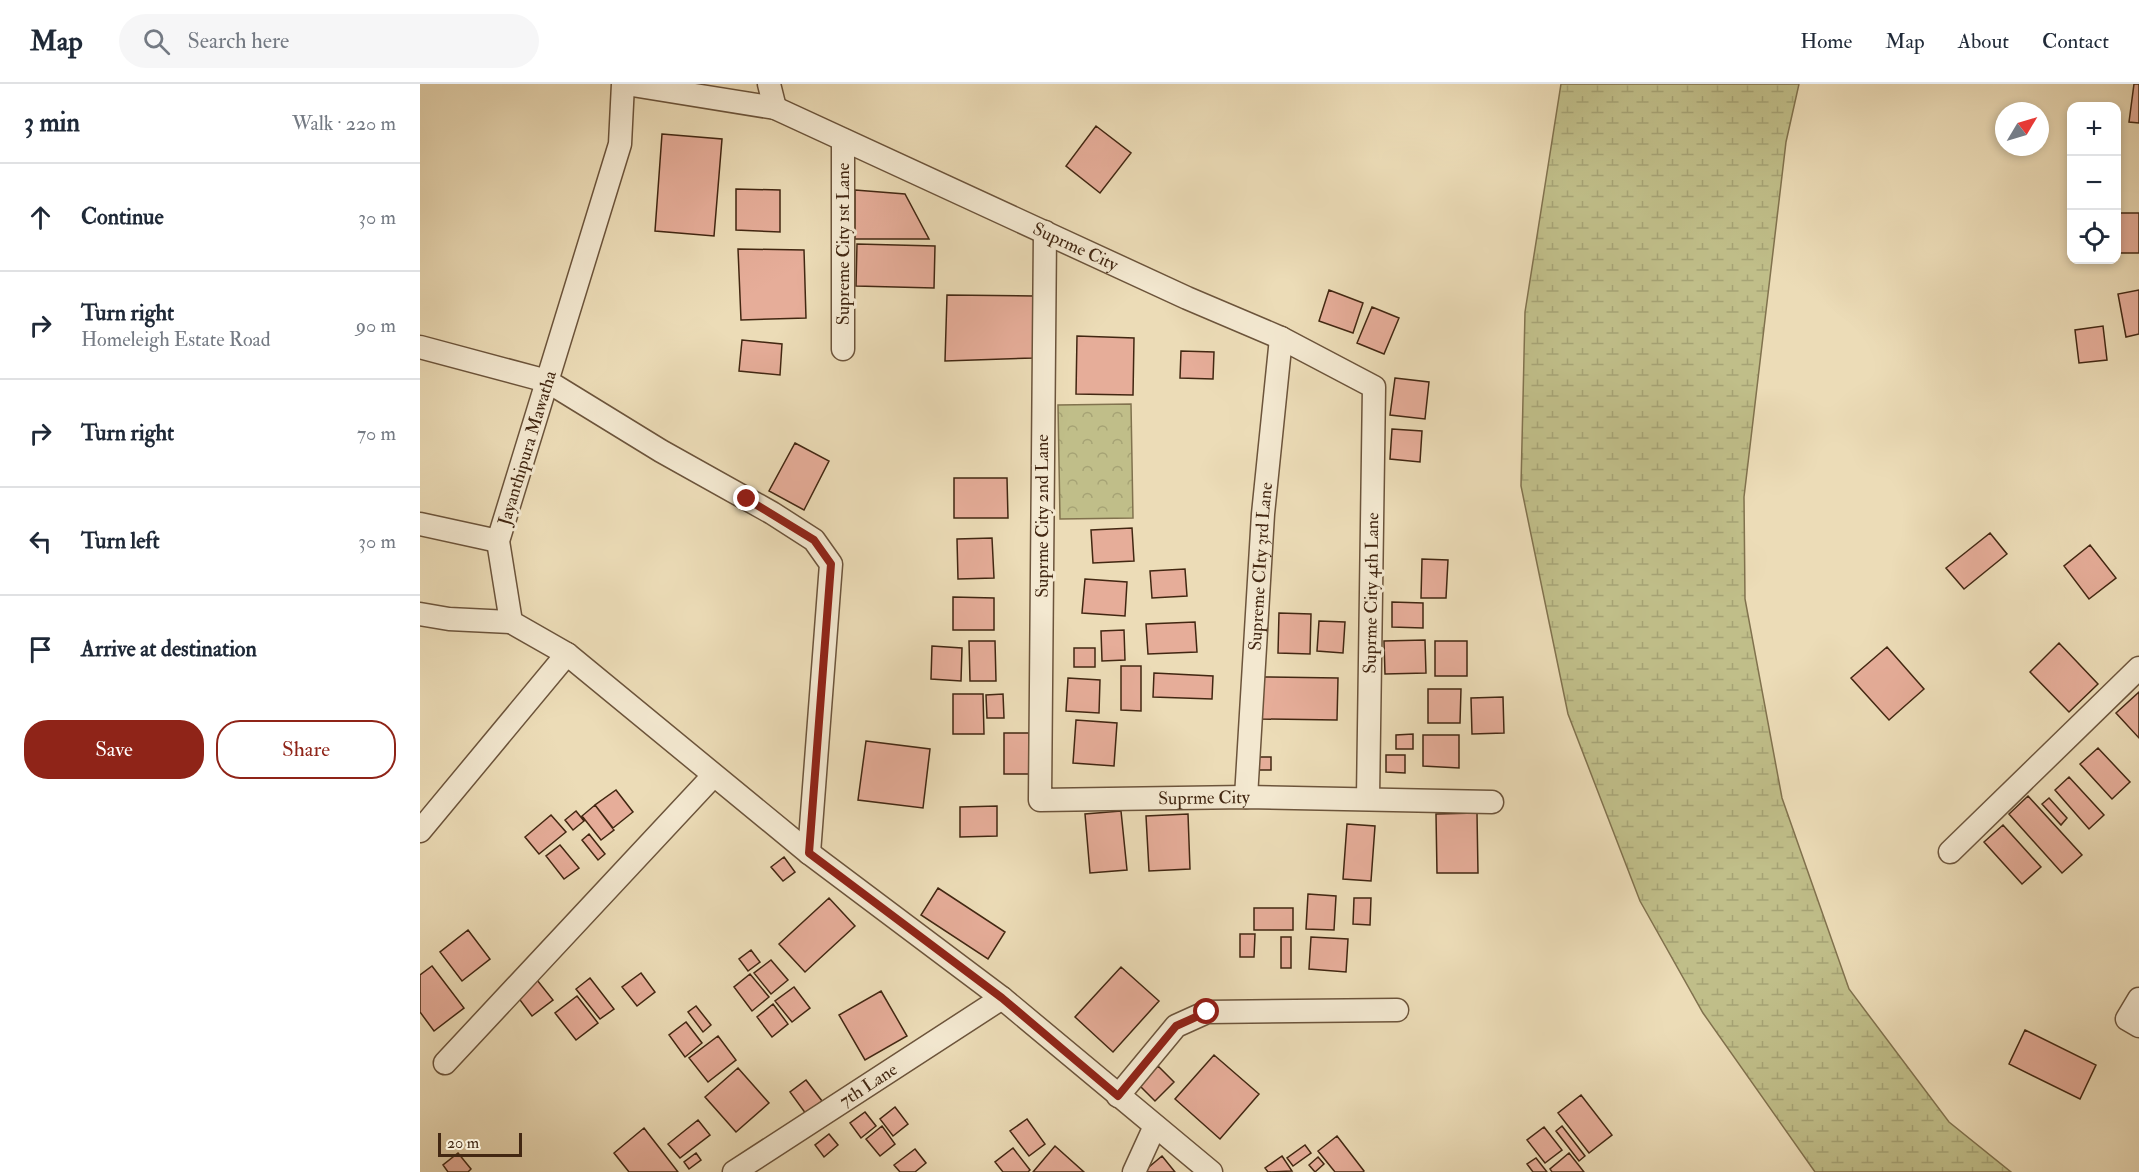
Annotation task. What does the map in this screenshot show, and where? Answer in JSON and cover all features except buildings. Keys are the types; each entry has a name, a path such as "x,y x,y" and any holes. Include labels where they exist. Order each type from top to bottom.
{"street":[{"name":"Suprme City","path":"624,84 775,108 1187,298 1281,338 1374,387"},
{"name":"Jayanthipura Mawatha","path":"511,622 498,541 620,144 624,84"},
{"path":"769,84 775,108"},
{"name":"Supreme City 1st Lane","path":"843,140 843,349"},
{"name":"Suprme City 2nd Lane","path":"1040,800 1045,232"},
{"name":"Supreme CIty 3rd Lane","path":"1246,796 1263,514 1281,338"},
{"path":"420,347 547,381 814,540 831,564 809,853"},
{"name":"Suprme City 4th Lane","path":"1368,798 1374,387"},
{"path":"420,524 498,541"},
{"path":"420,614 449,619 511,622 567,654 809,853 1002,998 1210,1172"},
{"path":"420,831 567,654"},
{"path":"1950,852 2139,668"},
{"path":"445,1063 713,776"},
{"name":"Suprme City","path":"1040,800 1246,796 1492,802"},
{"name":"7th Lane","path":"734,1172 1002,998"},
{"path":"2139,999 2127,1019 2139,1026"},
{"path":"1118,1096 1176,1026 1207,1012 1397,1010"},
{"path":"1134,1172 1155,1126"}],"green space":[{"path":"1561,84 1799,84 1786,142 1744,497 1745,599 1782,798 1849,989 1949,1122 2011,1172 1815,1172 1703,1013 1640,901 1568,714 1521,486 1525,312"},
{"path":"1131,404 1133,518 1060,519 1058,405"}],"route":[{"path":"747,499 814,540 831,564 809,853 1002,998 1118,1096 1176,1026 1207,1012"}]}
